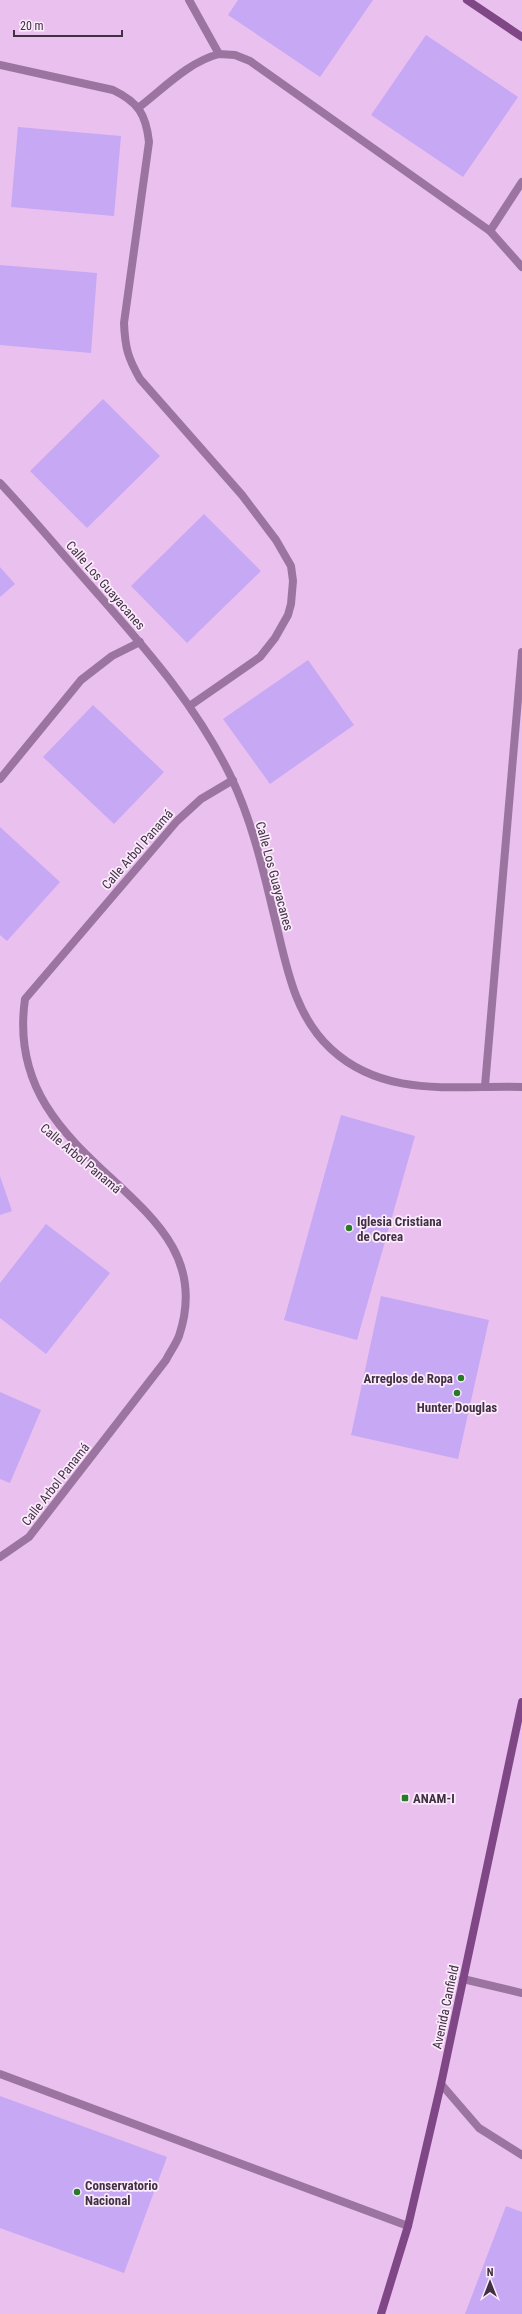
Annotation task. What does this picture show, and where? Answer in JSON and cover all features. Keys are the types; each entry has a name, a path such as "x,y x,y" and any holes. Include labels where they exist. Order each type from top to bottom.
{"main road":[{"path":"467,0 522,38"},
{"name":"Avenida Canfield","path":"380,2314 408,2226 441,2084 520,1718 522,1702"}],"street":[{"path":"189,0 219,54"},
{"path":"138,108 192,66 205,58 219,54 235,55 250,61 490,231 522,267"},
{"path":"0,65 113,90 127,97 138,108 147,124 149,142 124,323 124,344 129,359 140,379 242,496 276,540 291,566 293,581 288,615 275,638 264,653 191,705"},
{"path":"490,231 522,182"},
{"name":"Calle Los Guayacanes","path":"0,483 140,642 191,705 213,740 233,780 258,849 292,988 301,1011 316,1034 331,1050 349,1064 384,1081 418,1087 522,1087"},
{"path":"0,779 81,680 107,659 140,642"},
{"path":"485,1086 522,652"},
{"name":"Calle Arbol Panamá","path":"17,1013 39,981 176,821 201,799 233,780"},
{"name":"Calle Arbol Panamá","path":"0,1557 28,1537 166,1360 178,1337 183,1317 184,1296 178,1273 170,1255 146,1228"},
{"path":"463,1979 522,1993"},
{"path":"0,2074 408,2226"},
{"path":"441,2084 479,2128 522,2156"}],"building":[{"path":"238,0 373,0 320,77 228,15"},
{"path":"426,35 518,97 463,177 371,115"},
{"path":"18,127 121,136 114,216 11,207"},
{"path":"0,265 97,273 91,353 0,345"},
{"path":"103,399 160,456 87,528 30,471"},
{"path":"204,514 261,571 187,643 131,586"},
{"path":"0,567 15,584 0,597"},
{"path":"308,660 354,725 270,784 223,719"},
{"path":"93,705 164,772 114,824 43,757"},
{"path":"0,827 60,882 7,941 0,935"},
{"name":"Iglesia Cristiana de Corea","path":"341,1115 415,1136 357,1340 284,1320"},
{"path":"0,1176 12,1211 0,1215"},
{"path":"46,1224 110,1273 46,1354 0,1318 0,1283"},
{"path":"381,1296 489,1320 458,1459 351,1435"},
{"path":"0,1392 41,1410 10,1483 0,1479"},
{"name":"Conservatorio Nacional","path":"0,2096 167,2157 124,2273 0,2228"},
{"path":"506,2206 522,2212 522,2314 465,2314"}],"place":[{"name":"Iglesia Cristiana de Corea","path":"349,1228"},
{"name":"Arreglos de Ropa","path":"461,1378"},
{"name":"Hunter Douglas","path":"457,1393"},
{"name":"ANAM-I","path":"405,1798"},
{"name":"Conservatorio Nacional","path":"77,2192"}]}
